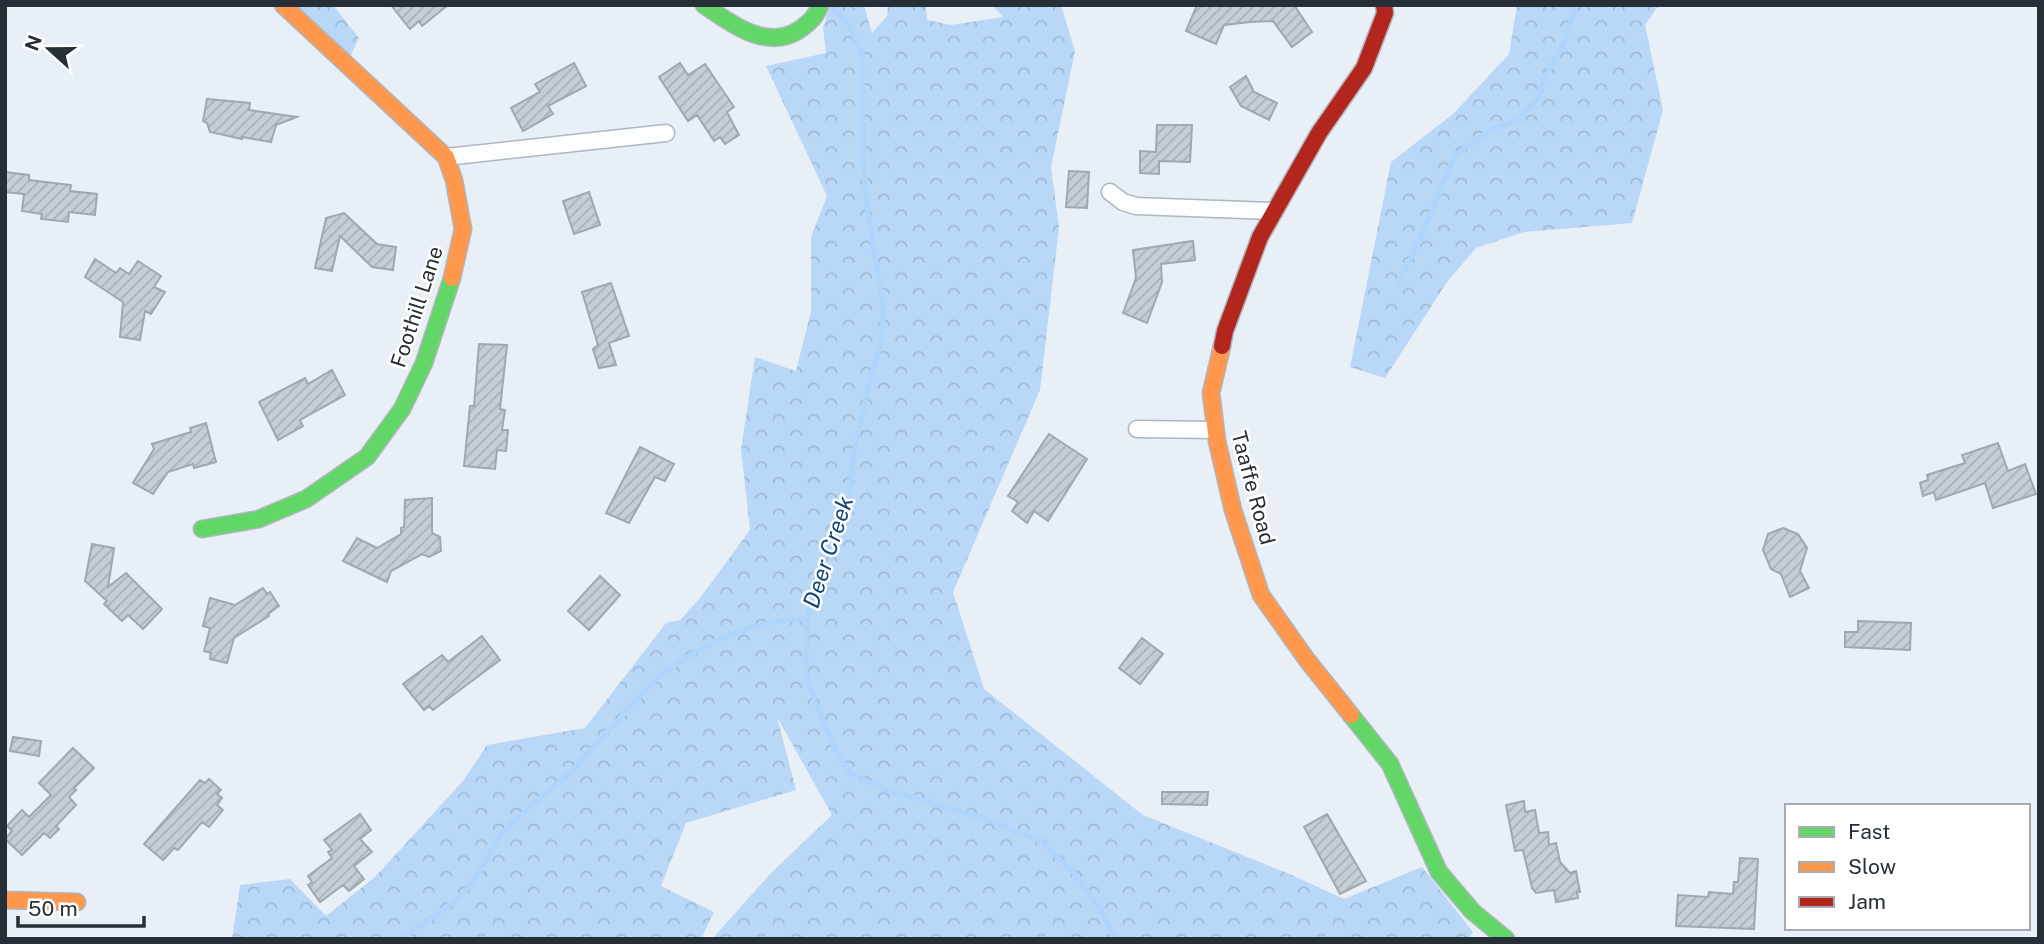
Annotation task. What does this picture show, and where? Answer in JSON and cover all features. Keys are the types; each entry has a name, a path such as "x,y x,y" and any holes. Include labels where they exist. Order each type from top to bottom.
{"street":[{"path":"283,5 446,157 666,133"},
{"path":"704,5 746,31 762,37 779,38 801,30 813,20 820,5"},
{"name":"Taaffe Road","path":"1384,5 1385,13 1364,68 1319,133 1260,237 1225,331 1211,393 1215,430 1225,480 1261,595 1307,660 1390,764 1439,872 1472,911 1506,939"},
{"name":"Foothill Lane","path":"202,529 259,519 306,499 367,457 402,409 424,363 447,297 463,229 454,180 446,157"},
{"path":"1110,192 1123,202 1136,206 1275,211"},
{"path":"1137,429 1215,430"},
{"path":"5,900 77,902"}],"green space":[{"path":"295,5 333,5 359,38 350,57"},
{"path":"830,5 864,5 872,33 887,16 888,5 926,5 927,20 951,25 1003,17 992,5 1061,5 1075,51 1051,167 1059,227 1040,390 953,592 984,689 1143,815 1344,899 1422,867 1473,932 1468,939 712,939 770,874 832,815 777,717 796,790 686,823 661,886 714,912 701,939 232,939 240,885 290,879 326,916 375,877 463,781 487,745 585,728 666,623 680,620 700,598 750,530 741,449 755,357 796,371 811,311 811,237 827,196 766,66 826,53 823,28"},
{"path":"1517,5 1659,5 1645,25 1663,110 1632,223 1524,232 1476,248 1447,282 1385,378 1350,367 1391,162 1453,114 1509,54"}],"building":[{"path":"391,5 448,5 422,26 419,21 410,29"},
{"path":"1197,5 1294,5 1312,32 1292,47 1273,21 1224,25 1216,44 1186,31"},
{"path":"574,63 586,86 548,106 553,114 523,131 511,108 540,92 535,84"},
{"path":"680,63 688,75 705,64 734,107 727,112 739,135 725,144 720,137 714,141 697,115 688,121 659,77"},
{"path":"1246,76 1254,92 1277,103 1269,120 1241,106 1230,87"},
{"path":"207,99 250,103 249,110 297,117 276,125 271,142 242,139 210,132 207,123 203,121"},
{"path":"1157,125 1192,125 1190,162 1159,161 1159,174 1140,173 1140,151 1156,152"},
{"path":"1069,171 1089,172 1087,208 1066,207"},
{"path":"5,172 29,175 29,180 71,185 70,191 97,194 95,215 69,212 68,222 41,219 42,214 22,211 24,194 5,192"},
{"path":"589,192 600,225 574,234 563,201"},
{"path":"344,213 377,244 396,247 393,270 372,267 340,236 332,271 315,268 326,218"},
{"path":"1193,241 1195,260 1161,264 1162,282 1147,323 1123,313 1136,278 1133,250"},
{"path":"95,259 116,273 120,268 129,274 138,261 161,276 154,287 165,292 151,314 145,311 140,340 120,337 123,302 85,277"},
{"path":"611,283 629,336 609,343 616,365 599,368 593,349 598,345 582,292"},
{"path":"479,344 507,345 500,409 505,410 502,430 508,430 506,451 497,450 495,469 464,466 470,406 474,406"},
{"path":"332,370 345,395 300,420 303,426 278,440 259,402 305,378 308,384"},
{"path":"206,423 216,462 194,468 193,464 168,472 153,494 133,483 154,449 152,444 191,432 190,428"},
{"path":"1049,434 1087,459 1048,521 1034,511 1027,523 1012,511 1018,502 1008,496"},
{"path":"1998,443 2008,471 2025,464 2036,494 1993,508 1985,483 1936,500 1934,492 1923,496 1920,483 1928,480 1927,475 1965,463 1962,455"},
{"path":"640,447 674,464 665,481 655,477 629,523 606,513"},
{"path":"432,498 432,533 440,537 441,551 429,557 422,554 391,571 387,582 343,561 357,538 377,548 401,534 401,528 404,527 405,500"},
{"path":"1783,528 1798,534 1807,548 1800,571 1809,588 1790,597 1781,574 1771,569 1763,550 1768,534"},
{"path":"92,544 114,548 108,587 126,573 162,609 143,629 128,615 122,621 104,604 107,601 85,581"},
{"path":"600,576 620,595 589,630 568,611"},
{"path":"263,588 267,594 270,592 279,606 268,614 269,616 234,638 227,663 210,659 211,653 204,651 210,628 203,626 210,598 235,605"},
{"path":"1858,621 1911,623 1910,650 1845,647 1845,632 1858,632"},
{"path":"482,636 500,660 433,710 429,706 424,710 403,684 442,655 448,662"},
{"path":"1142,638 1163,654 1140,684 1119,668"},
{"path":"13,737 41,741 39,756 10,751"},
{"path":"73,748 94,768 74,788 76,790 69,797 76,805 56,826 59,829 50,838 44,833 22,855 5,839 12,831 7,826 22,810 29,817 51,795 39,783"},
{"path":"209,779 221,790 217,794 222,798 217,805 223,810 209,827 202,822 178,850 174,848 163,860 144,844 200,780 205,783"},
{"path":"1162,792 1208,792 1207,805 1162,804"},
{"path":"1524,801 1525,812 1535,810 1539,833 1548,832 1549,845 1556,843 1560,862 1570,873 1576,871 1580,892 1577,892 1578,898 1556,902 1554,890 1536,893 1532,888 1523,850 1515,851 1506,805"},
{"path":"360,814 371,830 360,839 372,852 354,866 364,879 349,891 343,885 320,902 308,885 312,882 308,876 332,858 328,852 332,850 324,840"},
{"path":"1327,814 1366,881 1340,894 1304,827"},
{"path":"1740,858 1758,859 1754,929 1676,926 1678,895 1708,897 1709,892 1733,894 1734,882 1738,882"}],"waterway":[{"path":"1399,282 1455,155 1492,129 1518,120 1539,98 1543,80 1565,40 1576,5"},
{"name":"Deer Creek","path":"834,8 849,25 862,53 863,160 867,206 883,305 881,344 853,457 847,504 821,564 807,618 806,671 812,693 835,749 851,774 887,790 980,817 1042,842 1076,875 1103,914 1114,939"},
{"path":"402,939 464,892 510,824 570,773 653,682 691,655 732,634 768,623 807,618"}],"traffic: fast":[{"path":"704,5 737,27 774,38 799,30 812,19 820,5"},
{"path":"202,529 259,519 306,499 367,457 402,409 424,363 452,278"},
{"path":"1351,715 1390,764 1439,872 1472,911 1506,939"}],"traffic: slow":[{"path":"283,5 446,157 454,180 463,229 452,278"},
{"path":"1222,346 1211,393 1217,441 1233,510 1261,595 1307,660 1351,715"},
{"path":"5,900 77,902"}],"traffic: jam":[{"path":"1222,346 1225,331 1260,237 1319,133 1364,68 1385,13 1384,5"}]}
